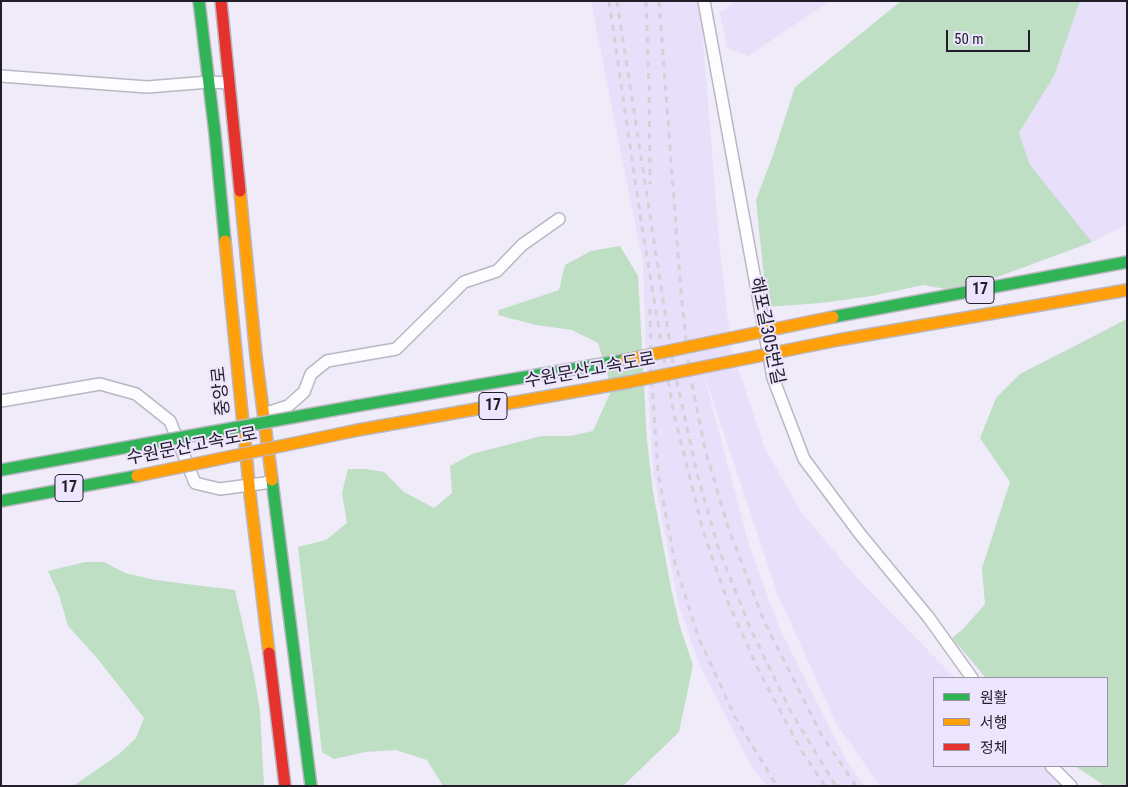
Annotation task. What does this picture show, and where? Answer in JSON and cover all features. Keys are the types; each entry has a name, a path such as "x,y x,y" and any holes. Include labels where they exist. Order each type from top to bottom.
{"main road":[{"name":"중앙로","path":"199,1 209,82 249,485 285,786"},
{"path":"221,1 264,414 311,786"},
{"name":"수원문산고속도로","path":"1,470 625,360 833,317 1127,262"},
{"name":"수원문산고속도로","path":"1,501 137,476 358,430 629,382 838,340 1127,290"}],"street":[{"name":"해포길305번길","path":"704,1 773,378 804,459 860,534 929,618 971,677"},
{"path":"1,76 147,87 209,82 229,83"},
{"path":"264,414 288,406 304,392 311,374 327,361 396,349 464,282 497,271 522,245 559,220"},
{"path":"1,401 100,384 136,394 170,421 194,483 220,489 272,482"},
{"path":"1052,767 1071,786"}],"shaded area":[{"path":"591,1 700,1 719,241 731,347 765,449 802,513 855,576 954,677 933,677 933,767 1044,767 1063,786 880,786 836,723 778,595 702,368 749,545 778,625 847,762 865,786 767,786 750,764 699,664 678,602 653,471 643,263"},
{"path":"737,1 830,1 748,56 727,48 720,13"},
{"path":"1080,1 1127,1 1127,224 1092,242 1030,165 1019,133 1054,76"}],"green space":[{"path":"901,1 1080,1 1054,76 1019,133 1030,165 1092,242 992,279 946,289 923,285 872,296 821,303 767,307 756,200 795,87"},
{"path":"620,246 638,276 647,440 653,492 680,627 693,665 679,732 623,786 443,786 427,760 396,750 365,752 334,759 322,752 298,547 326,540 347,523 342,493 348,469 384,472 404,492 434,508 452,493 450,466 472,454 541,436 570,436 593,431 612,389 598,343 572,330 536,325 498,315 499,310 559,290 565,265 591,251"},
{"path":"1127,319 1127,786 1105,786 1076,767 1108,767 1108,677 985,677 952,638 964,628 985,604 982,568 1010,482 980,438 996,398 1020,374"},
{"path":"85,562 104,562 125,573 155,580 235,590 260,711 264,786 73,786 118,755 136,738 144,718 97,658 68,626 59,595 48,571"}],"railway":[{"path":"609,1 642,228 663,353 674,414 703,531 727,600 759,671 801,750 825,786"},
{"path":"617,1 673,364 697,473 718,547 751,630 791,712 836,786"},
{"path":"646,1 650,184"},
{"path":"659,1 681,292 689,369 705,449 728,527 764,621 821,734 856,786"},
{"path":"650,309 651,369 658,473 675,563 698,636 735,717 777,786"}],"traffic: fast":[{"path":"199,1 215,134 225,241"},
{"path":"833,317 1127,262"},
{"path":"356,406 625,360"},
{"path":"133,446 356,406"},
{"path":"1,470 133,446"},
{"path":"1,501 137,476"},
{"path":"272,480 311,786"}],"traffic: slow":[{"path":"240,191 256,356 272,480"},
{"path":"225,241 250,494 269,653"},
{"path":"838,340 1127,290"},
{"path":"625,360 833,317"},
{"path":"629,382 838,340"},
{"path":"358,430 629,382"},
{"path":"137,476 358,430"}],"traffic: jam":[{"path":"221,1 240,191"},
{"path":"269,653 285,786"}]}
